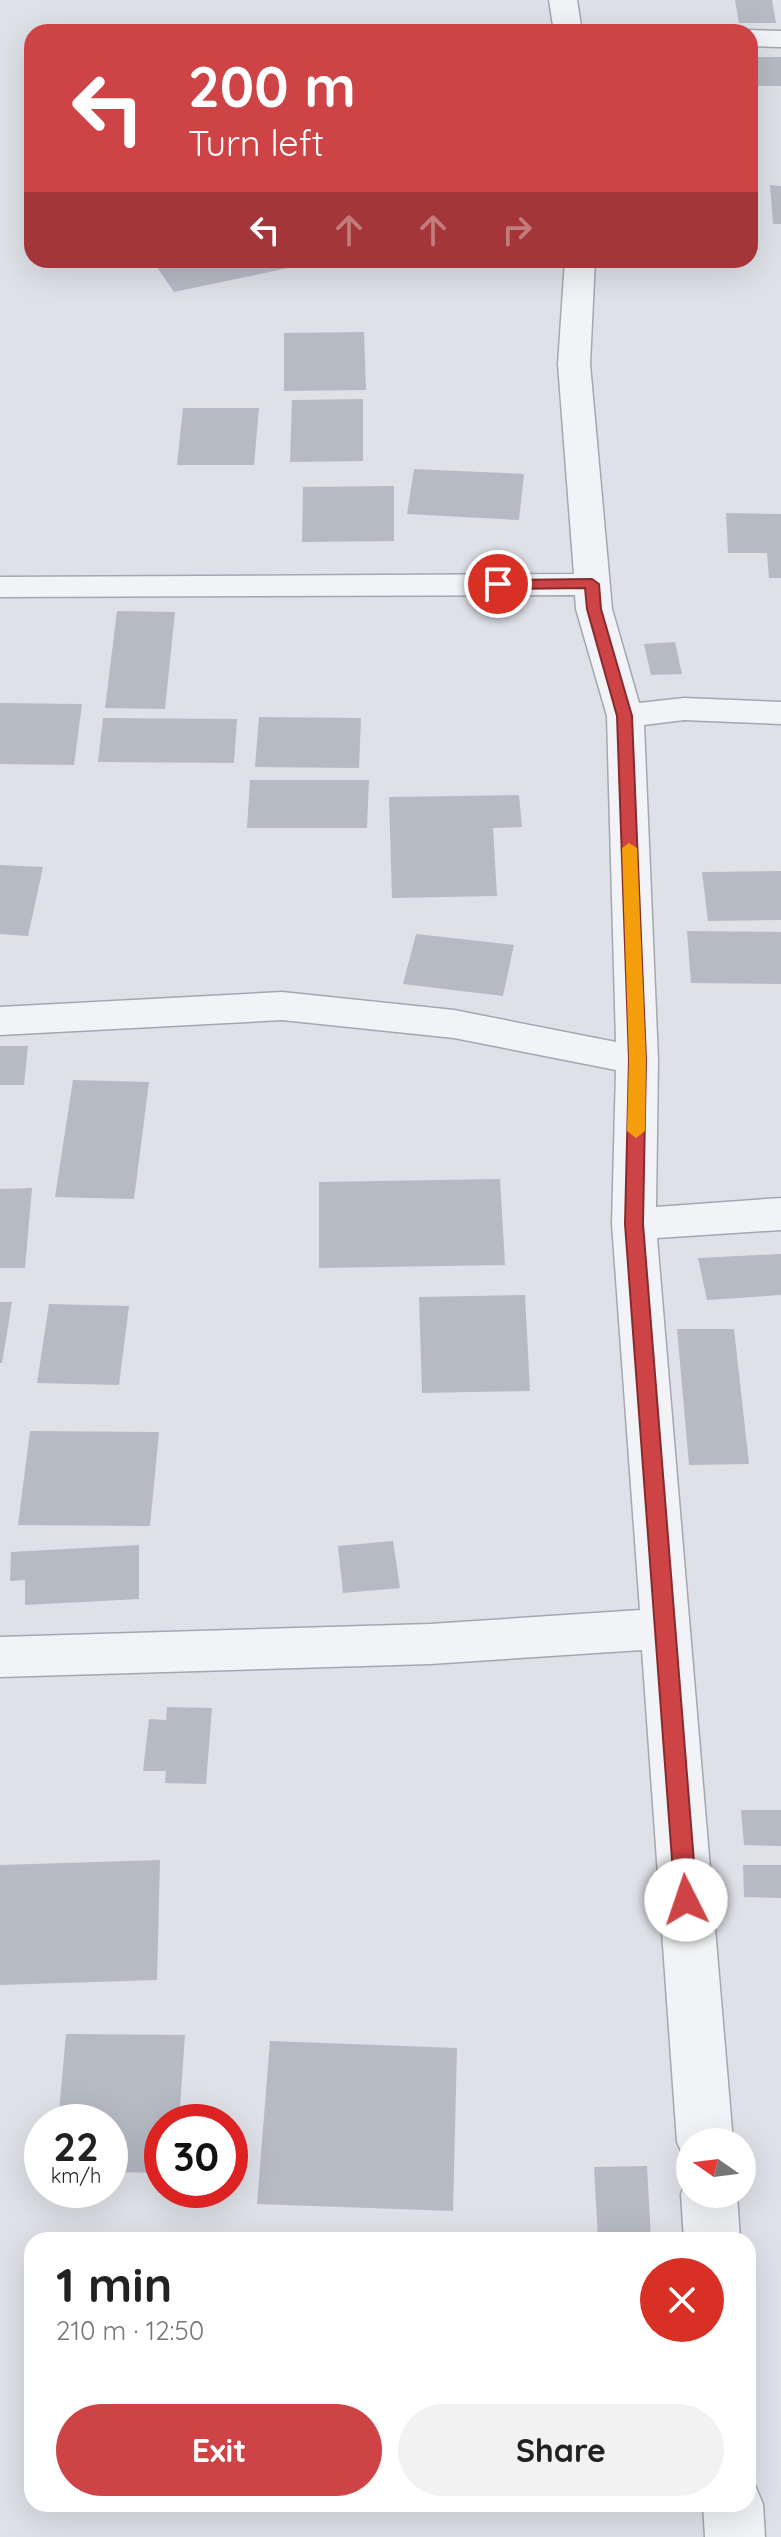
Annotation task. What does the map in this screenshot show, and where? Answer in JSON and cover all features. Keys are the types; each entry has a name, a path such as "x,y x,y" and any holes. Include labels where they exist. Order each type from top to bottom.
{"street":[{"path":"563,0 567,24"},
{"path":"758,38 781,39"},
{"path":"580,268 574,364 594,609 625,716 637,1060 634,1224 704,2128"},
{"path":"0,587 592,584"},
{"path":"625,716 684,709 781,713"},
{"path":"0,1021 282,1006 454,1024 637,1060"},
{"path":"634,1224 781,1214"},
{"path":"0,1657 430,1644 665,1628"},
{"path":"710,2208 711,2232"},
{"path":"733,2512 735,2537"}],"building":[{"path":"735,0 772,0 776,23 739,23"},
{"path":"758,57 781,57 781,86 758,86"},
{"path":"770,185 781,186 781,224 773,224"},
{"path":"158,268 288,268 174,292"},
{"path":"364,332 366,390 284,391 284,333"},
{"path":"363,399 363,461 290,462 292,400"},
{"path":"183,408 259,408 254,465 177,465"},
{"path":"414,469 524,474 519,520 407,514"},
{"path":"394,486 394,541 302,542 303,487"},
{"path":"726,513 781,514 781,578 769,578 767,553 728,553"},
{"path":"117,611 175,612 165,709 105,708"},
{"path":"675,642 682,674 651,675 644,644"},
{"path":"0,703 82,704 74,765 0,764"},
{"path":"259,717 361,718 359,768 255,767"},
{"path":"103,718 237,719 234,763 98,762"},
{"path":"250,780 369,780 367,828 247,828"},
{"path":"519,795 522,827 493,828 497,896 392,898 389,797"},
{"path":"0,865 43,867 28,936 0,934"},
{"path":"781,871 781,920 708,921 702,872"},
{"path":"687,931 781,932 781,984 691,983"},
{"path":"416,934 514,945 503,996 403,984"},
{"path":"0,1046 28,1046 24,1085 0,1085"},
{"path":"73,1080 149,1082 134,1199 55,1197"},
{"path":"500,1179 505,1265 319,1268 319,1182"},
{"path":"32,1188 25,1268 0,1268 0,1189"},
{"path":"781,1254 781,1295 707,1300 698,1258"},
{"path":"525,1295 530,1391 422,1393 419,1297"},
{"path":"0,1302 12,1302 2,1363 0,1363"},
{"path":"49,1304 129,1306 119,1385 37,1383"},
{"path":"677,1329 734,1329 749,1464 689,1465"},
{"path":"30,1431 159,1432 150,1526 18,1525"},
{"path":"393,1541 400,1588 343,1593 338,1546"},
{"path":"139,1545 139,1599 25,1605 25,1580 10,1581 11,1552"},
{"path":"167,1707 212,1708 206,1784 165,1783 166,1771 143,1771 149,1719 166,1720"},
{"path":"741,1810 781,1810 781,1846 744,1845"},
{"path":"160,1860 157,1980 0,1985 0,1865"},
{"path":"743,1865 781,1865 781,1898 744,1897"},
{"path":"66,2034 185,2035 180,2104 144,2104 144,2173 128,2172 128,2104 60,2104"},
{"path":"270,2041 457,2048 453,2211 257,2204"},
{"path":"647,2166 651,2232 598,2232 594,2167"}],"slow traffic":[{"path":"629,848 637,1060 636,1131"}],"route":[{"path":"498,584 592,584 594,609 625,716 637,1060 634,1224 686,1900"}]}
